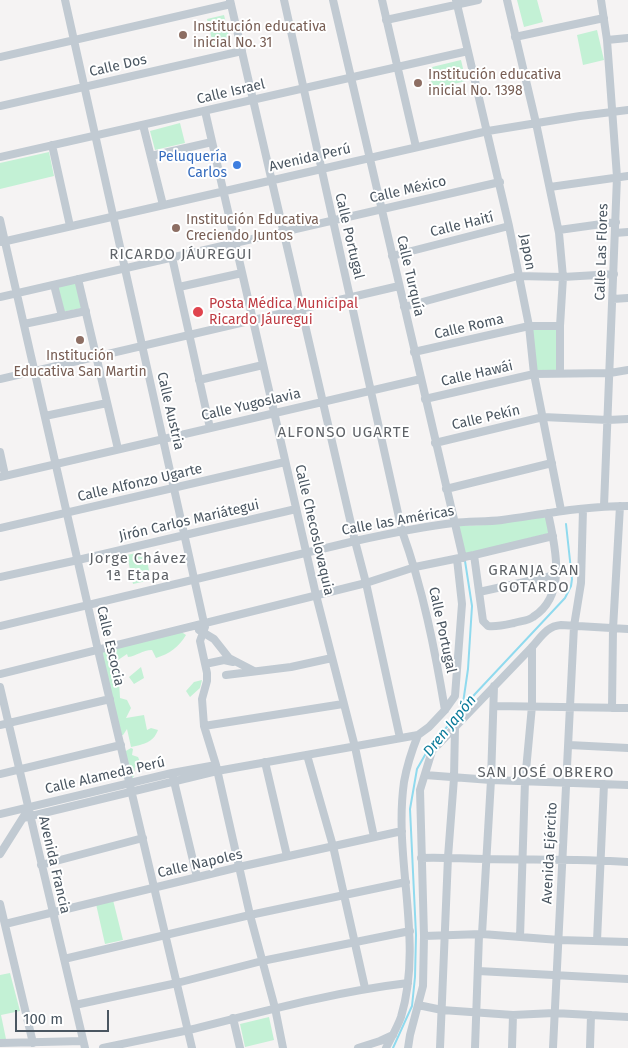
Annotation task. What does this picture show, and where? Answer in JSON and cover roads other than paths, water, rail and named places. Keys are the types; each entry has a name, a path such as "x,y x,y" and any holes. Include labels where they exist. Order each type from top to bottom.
{"street":[{"name":"Calle Austria","path":"65,0 204,623 200,641 206,681 202,699 204,726 216,768 283,1048"},
{"name":"Calle Portugal","path":"284,0 402,531 415,567 438,664 446,710"},
{"name":"Calle Turquía","path":"333,0 420,379 455,522 460,558 462,604 455,696 446,710"},
{"path":"382,0 416,147"},
{"path":"386,20 457,2 478,0"},
{"path":"506,0 536,123 558,230 563,277 560,373"},
{"name":"Calle Las Flores","path":"601,0 617,177 604,506"},
{"path":"0,57 231,2 366,583 400,738"},
{"name":"Japon","path":"457,2 500,182 529,326 534,374 561,510"},
{"path":"516,37 604,18"},
{"path":"606,40 628,38"},
{"name":"Calle Dos","path":"0,106 242,51"},
{"name":"Calle Israel","path":"0,157 468,51"},
{"name":"Avenida Perú","path":"2,242 488,131 628,110"},
{"name":"Calle Checoslovaquia","path":"205,111 316,595 355,747 374,837"},
{"path":"143,125 163,205"},
{"path":"151,156 212,142"},
{"path":"52,146 70,226"},
{"path":"550,187 628,176"},
{"name":"Calle México","path":"0,297 500,182"},
{"name":"Calle Escocia","path":"0,220 2,242 17,294 98,650 192,1048"},
{"path":"558,230 616,222"},
{"name":"Calle Haití","path":"392,256 509,226"},
{"path":"615,234 628,232"},
{"path":"172,257 210,428"},
{"path":"179,287 242,273"},
{"path":"404,307 518,276 563,277 614,274"},
{"path":"78,279 118,449"},
{"path":"54,285 62,316"},
{"path":"0,379 399,286"},
{"path":"613,299 628,298"},
{"path":"24,324 86,311"},
{"name":"Calle Roma","path":"414,352 529,326 560,326"},
{"path":"199,380 263,365"},
{"name":"Calle Hawái","path":"425,399 534,374 610,373 628,370"},
{"name":"Calle Yugoslavia","path":"3,476 420,379"},
{"path":"45,416 107,402"},
{"name":"Calle Pekín","path":"435,443 543,418 628,419"},
{"path":"0,452 3,476"},
{"name":"Calle Alfonzo Ugarte","path":"0,528 285,462"},
{"path":"446,489 552,463"},
{"path":"612,708 613,629 619,523 624,506"},
{"name":"Calle las Américas","path":"0,626 306,552 402,531 455,522 502,520 561,510 624,506"},
{"name":"Jirón Carlos Mariátegui","path":"0,577 296,509"},
{"name":"Avenida Ejército","path":"553,1048 574,626 581,583 583,509"},
{"path":"474,556 483,621 488,626 498,627 532,619 543,610 553,593 556,575 556,550 548,513"},
{"path":"619,523 628,522"},
{"path":"0,674 366,583 415,567 474,556 553,536"},
{"path":"479,592 556,575"},
{"path":"408,1048 423,986 424,936 420,790 432,751 548,629 553,626 574,626 628,629"},
{"path":"187,628 203,632 214,639 228,658 254,671"},
{"path":"520,937 525,781 532,706 532,647"},
{"path":"226,675 291,667 332,658"},
{"path":"204,664 224,660 235,662"},
{"path":"475,1048 478,971 491,780 494,686"},
{"name":"Avenida Francia","path":"0,687 4,724 19,769 27,814 53,913 84,1045"},
{"path":"4,724 110,699"},
{"path":"204,726 343,704"},
{"path":"494,706 628,708"},
{"path":"386,1048 401,1018 408,983 410,931 402,831 404,783 408,763 418,734 429,727 446,710"},
{"path":"440,1048 448,857 454,778 454,727"},
{"name":"Calle Alameda Perú","path":"0,814 27,814 216,768 355,747 418,734"},
{"path":"0,774 121,745"},
{"path":"569,745 628,748"},
{"path":"307,755 332,846 365,988"},
{"path":"265,762 287,856"},
{"path":"425,775 491,780 628,785"},
{"path":"173,777 197,877"},
{"path":"597,941 604,784"},
{"path":"0,854 27,814"},
{"name":"Calle Napoles","path":"5,924 239,867 402,831"},
{"path":"41,865 143,838"},
{"path":"421,858 522,858 628,862"},
{"path":"64,959 250,915 406,882"},
{"path":"0,904 33,1043"},
{"path":"75,1005 177,983 262,961 410,931"},
{"path":"424,936 481,935 628,942"},
{"path":"478,971 556,977 628,979"},
{"path":"103,1048 365,988 408,983"},
{"path":"418,1005 442,1010 513,1015 554,1013 628,1017"},
{"path":"512,1048 513,1015"},
{"path":"590,1048 591,1015"},
{"path":"233,1018 240,1048"},
{"path":"358,1048 393,1035"},
{"path":"0,1042 84,1045"}],"waterway":[{"name":"Dren Japón","path":"393,1048 412,1006 415,977 416,935 410,809 417,769 429,748 475,694 565,598 572,579 566,524"},
{"path":"462,710 468,669 472,606 465,561"}],"place":[{"name":"Institución educativa inicial No. 31","path":"183,35"},
{"name":"Institución educativa inicial No. 1398","path":"418,83"},
{"name":"Peluquería Carlos","path":"237,165"},
{"name":"Institución Educativa Creciendo Juntos","path":"176,228"},
{"name":"Posta Médica Municipal Ricardo Jáuregui","path":"198,312"},
{"name":"Institución Educativa San Martin","path":"80,340"}],"district":[{"name":"RICARDO JÁUREGUI","path":"181,255"},
{"name":"ALFONSO UGARTE","path":"344,433"},
{"name":"Jorge Chávez 1ª Etapa","path":"138,568"},
{"name":"GRANJA SAN GOTARDO","path":"534,580"},
{"name":"SAN JOSÉ OBRERO","path":"546,773"}]}
